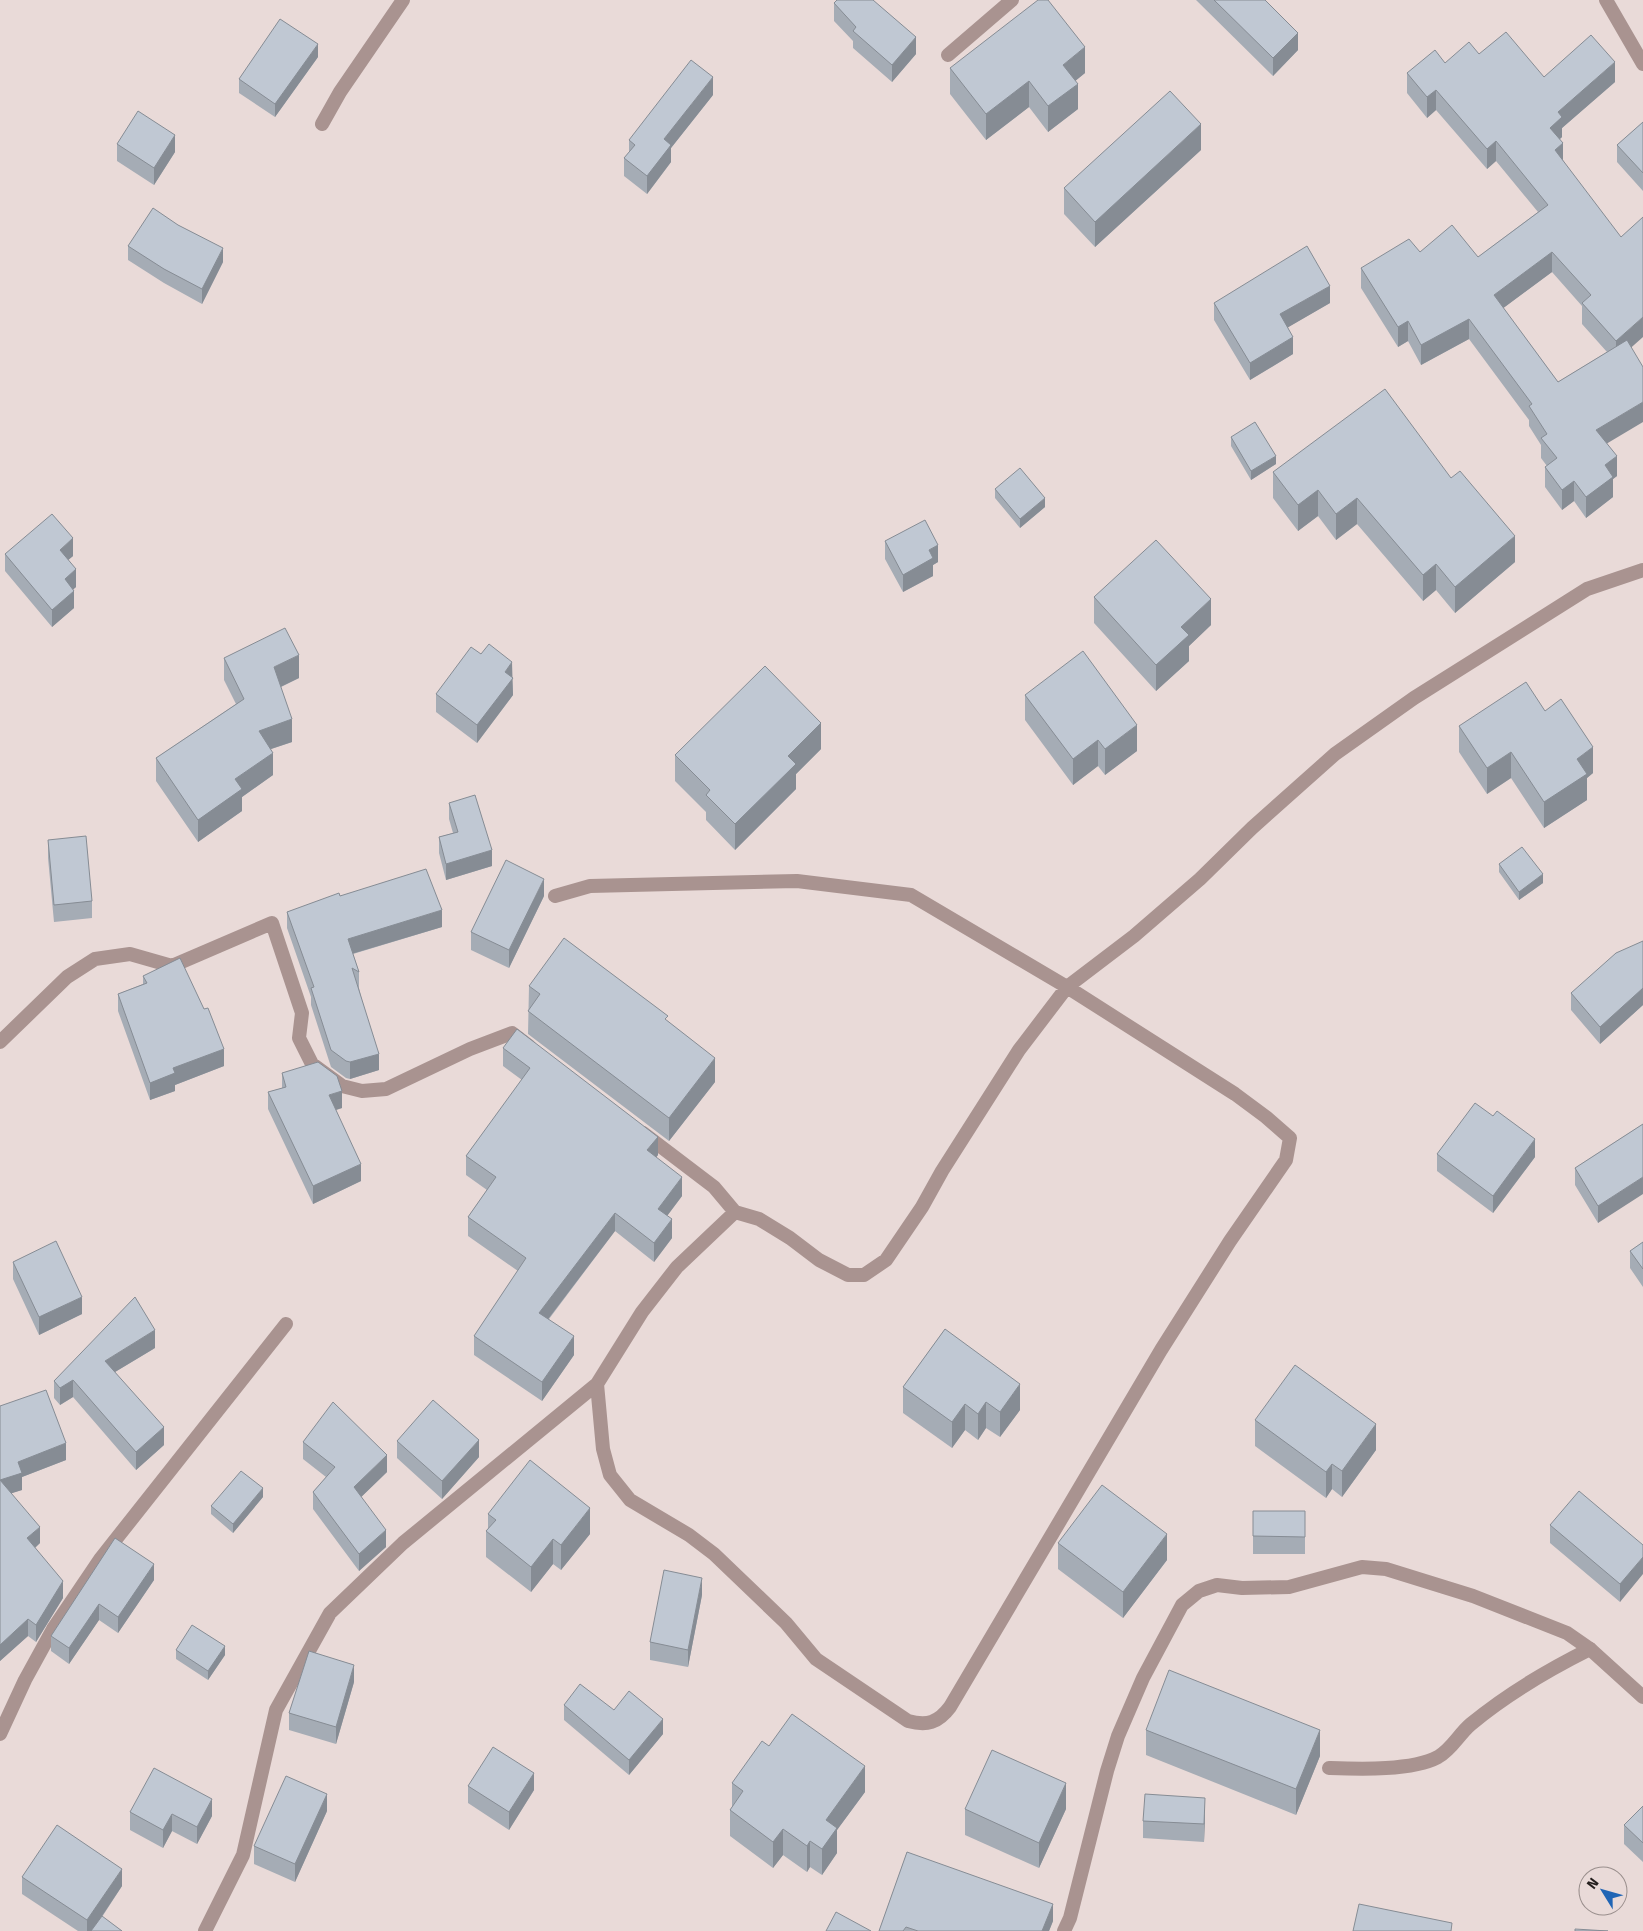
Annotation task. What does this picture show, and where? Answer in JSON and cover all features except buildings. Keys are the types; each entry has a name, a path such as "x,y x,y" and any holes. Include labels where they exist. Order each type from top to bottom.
{"street":[{"path":"322,124 340,92 403,0"},
{"path":"948,55 1012,0"},
{"path":"1606,0 1643,64"},
{"path":"630,1124 714,1186 735,1212 759,1219 790,1238 819,1260 848,1275 864,1275 886,1260 922,1207 942,1171 1019,1050 1067,987 1134,936 1200,879 1252,828 1334,754 1414,698 1587,589 1643,570"},
{"path":"555,896 590,886 797,882 911,895 1067,987 1235,1094 1290,1138 1286,1160 1230,1241 1161,1350 944,1715 936,1722 921,1725 908,1721 816,1659 786,1623 714,1554 689,1535 630,1500 610,1475 603,1449 597,1384"},
{"path":"0,1042 67,977 95,959 130,954 172,966 272,923 302,1013 299,1038 312,1064 342,1086 362,1092 386,1089 470,1049 512,1033 544,1057"},
{"path":"206,1931 243,1855 276,1710 330,1613 403,1543 597,1384 642,1312 677,1266 735,1212"},
{"path":"0,1734 25,1680 53,1629 101,1558 286,1324"},
{"path":"1064,1931 1070,1918 1107,1771 1122,1728 1143,1678 1182,1605 1199,1591 1217,1585 1242,1588 1289,1586 1362,1566 1386,1569 1482,1599 1567,1633 1590,1649 1643,1697"},
{"path":"1328,1768 1374,1769 1419,1763 1438,1756 1454,1744 1469,1726 1538,1676 1590,1649"}]}
